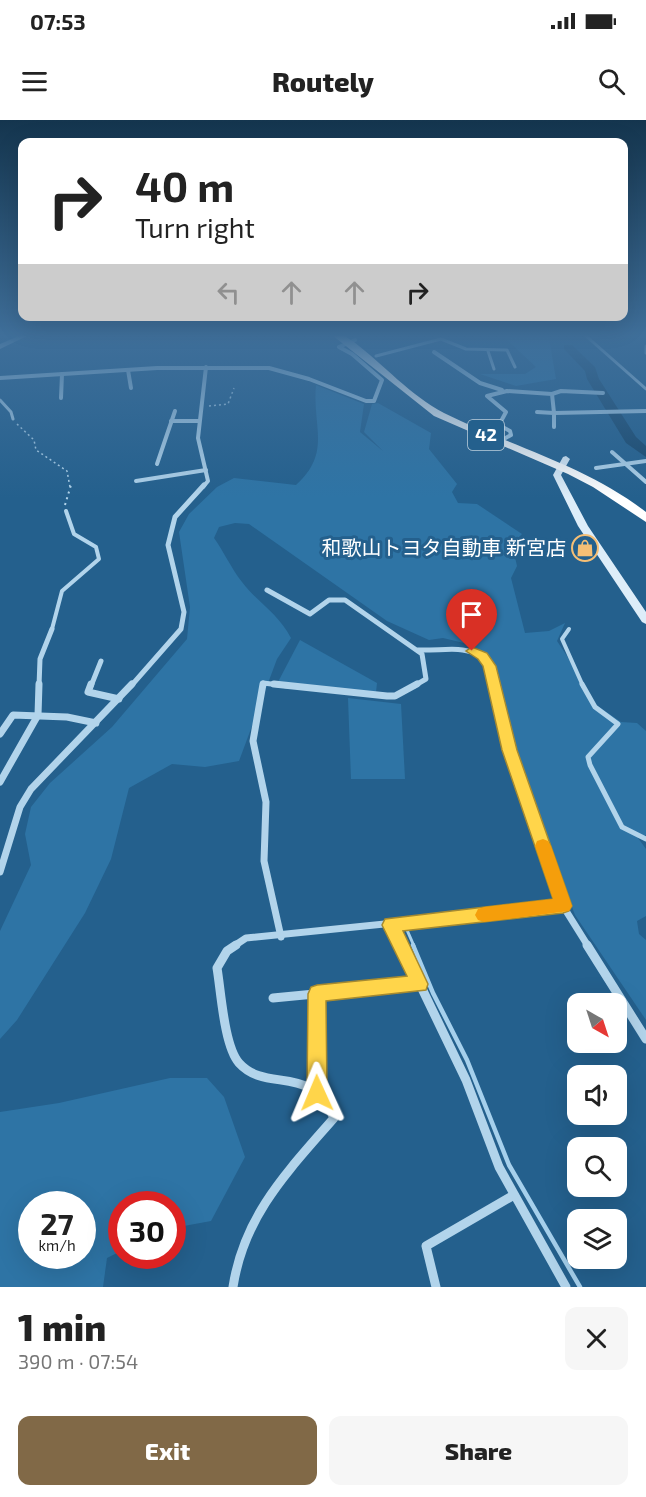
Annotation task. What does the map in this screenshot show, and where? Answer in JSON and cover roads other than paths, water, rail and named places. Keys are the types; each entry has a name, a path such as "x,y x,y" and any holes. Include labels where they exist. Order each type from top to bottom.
{"highway":[{"name":"42","path":"407,389 426,406 462,426 505,439 564,462 623,488 646,505"},
{"name":"42","path":"417,389 438,406 505,439"},
{"name":"42","path":"564,462 600,484 646,518"}],"street":[{"path":"61,389 61,398"},
{"path":"0,872 20,807 31,789 119,699 180,629 184,612 168,545 175,518 208,482 198,438 204,389"},
{"path":"336,389 366,401 374,401 378,389"},
{"path":"502,389 552,394 561,391 603,393"},
{"path":"505,439 511,435 510,430 499,425 506,411 487,396 508,391"},
{"path":"552,394 554,427"},
{"path":"157,464 175,411"},
{"path":"537,412 646,411"},
{"path":"171,421 199,421"},
{"path":"612,452 646,482"},
{"path":"596,468 646,461"},
{"path":"564,462 557,475 583,526 646,620"},
{"path":"136,481 206,470"},
{"path":"267,590 310,614 329,600 345,600 422,654 426,679 395,696 263,683 254,741 266,802 264,861 282,937"},
{"path":"0,782 38,715 40,659 52,629"},
{"path":"416,650 453,653 472,651 482,656 489,666 509,750 563,906 646,1039"},
{"path":"101,661 88,692 119,699"},
{"path":"0,734 13,715 67,717 96,723"},
{"path":"233,1287 234,1262 262,1203 334,1118 331,1106 310,1086 283,1077 255,1074 237,1062 228,1032 217,968 227,951 246,938 282,937 563,906"},
{"path":"391,925 466,1080 499,1167 566,1287"},
{"path":"273,998 419,984"},
{"path":"317,994 317,1093"},
{"path":"436,1287 426,1246 514,1195"}],"lane":[{"path":"0,400 11,412 13,419"},
{"path":"52,629 62,591 99,559 96,547 74,534 66,511"},
{"path":"569,629 562,639 578,670 587,695 594,707 618,724 591,751 588,757 590,765 622,827 646,838"}],"waterway":[{"path":"600,389 631,440 646,453"},
{"path":"407,930 414,946"},
{"path":"413,945 433,993 467,1060 509,1165 580,1287"}],"place":[{"name":"和歌山トヨタ自動車 新宮店","path":"585,548"}]}
